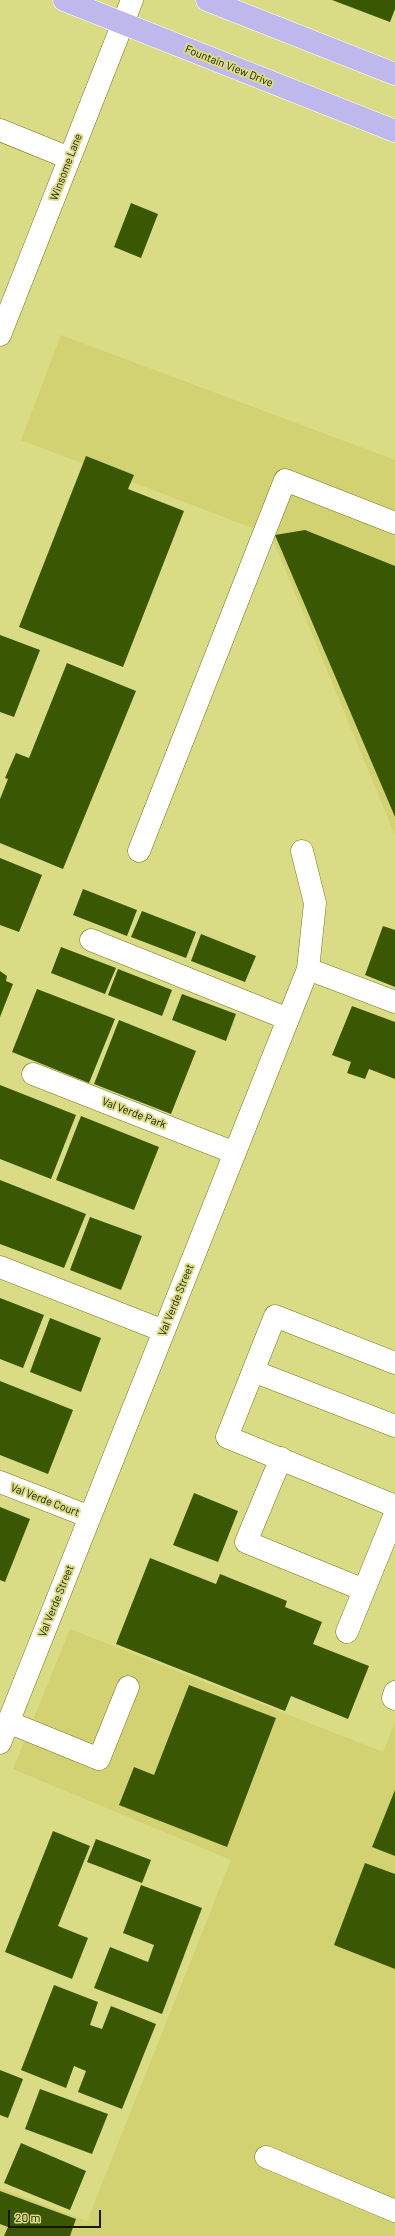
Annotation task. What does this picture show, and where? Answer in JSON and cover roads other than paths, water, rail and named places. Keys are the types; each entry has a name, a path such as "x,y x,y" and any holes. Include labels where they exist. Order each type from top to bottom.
{"main road":[{"name":"Fountain View Drive","path":"64,0 395,131"},
{"path":"207,0 395,74"}],"street":[{"name":"Winsome Lane","path":"0,335 132,0"},
{"path":"0,130 69,158"},
{"path":"139,852 285,480 395,523"},
{"name":"Val Verde Street","path":"0,1743 308,968 315,903 302,851"},
{"path":"91,940 288,1019"},
{"path":"308,968 395,1002"},
{"name":"Val Verde Park","path":"33,1074 234,1153"},
{"path":"0,1267 164,1331"},
{"path":"395,1363 275,1316 227,1437 395,1506"},
{"path":"253,1371 395,1426"},
{"path":"281,1458 246,1542 364,1590"},
{"name":"Val Verde Court","path":"0,1482 90,1517"},
{"path":"347,1632 395,1514"},
{"path":"8,1722 99,1759 128,1687"},
{"path":"395,1692 393,1698 395,1699"},
{"path":"266,2157 395,2211"}]}
